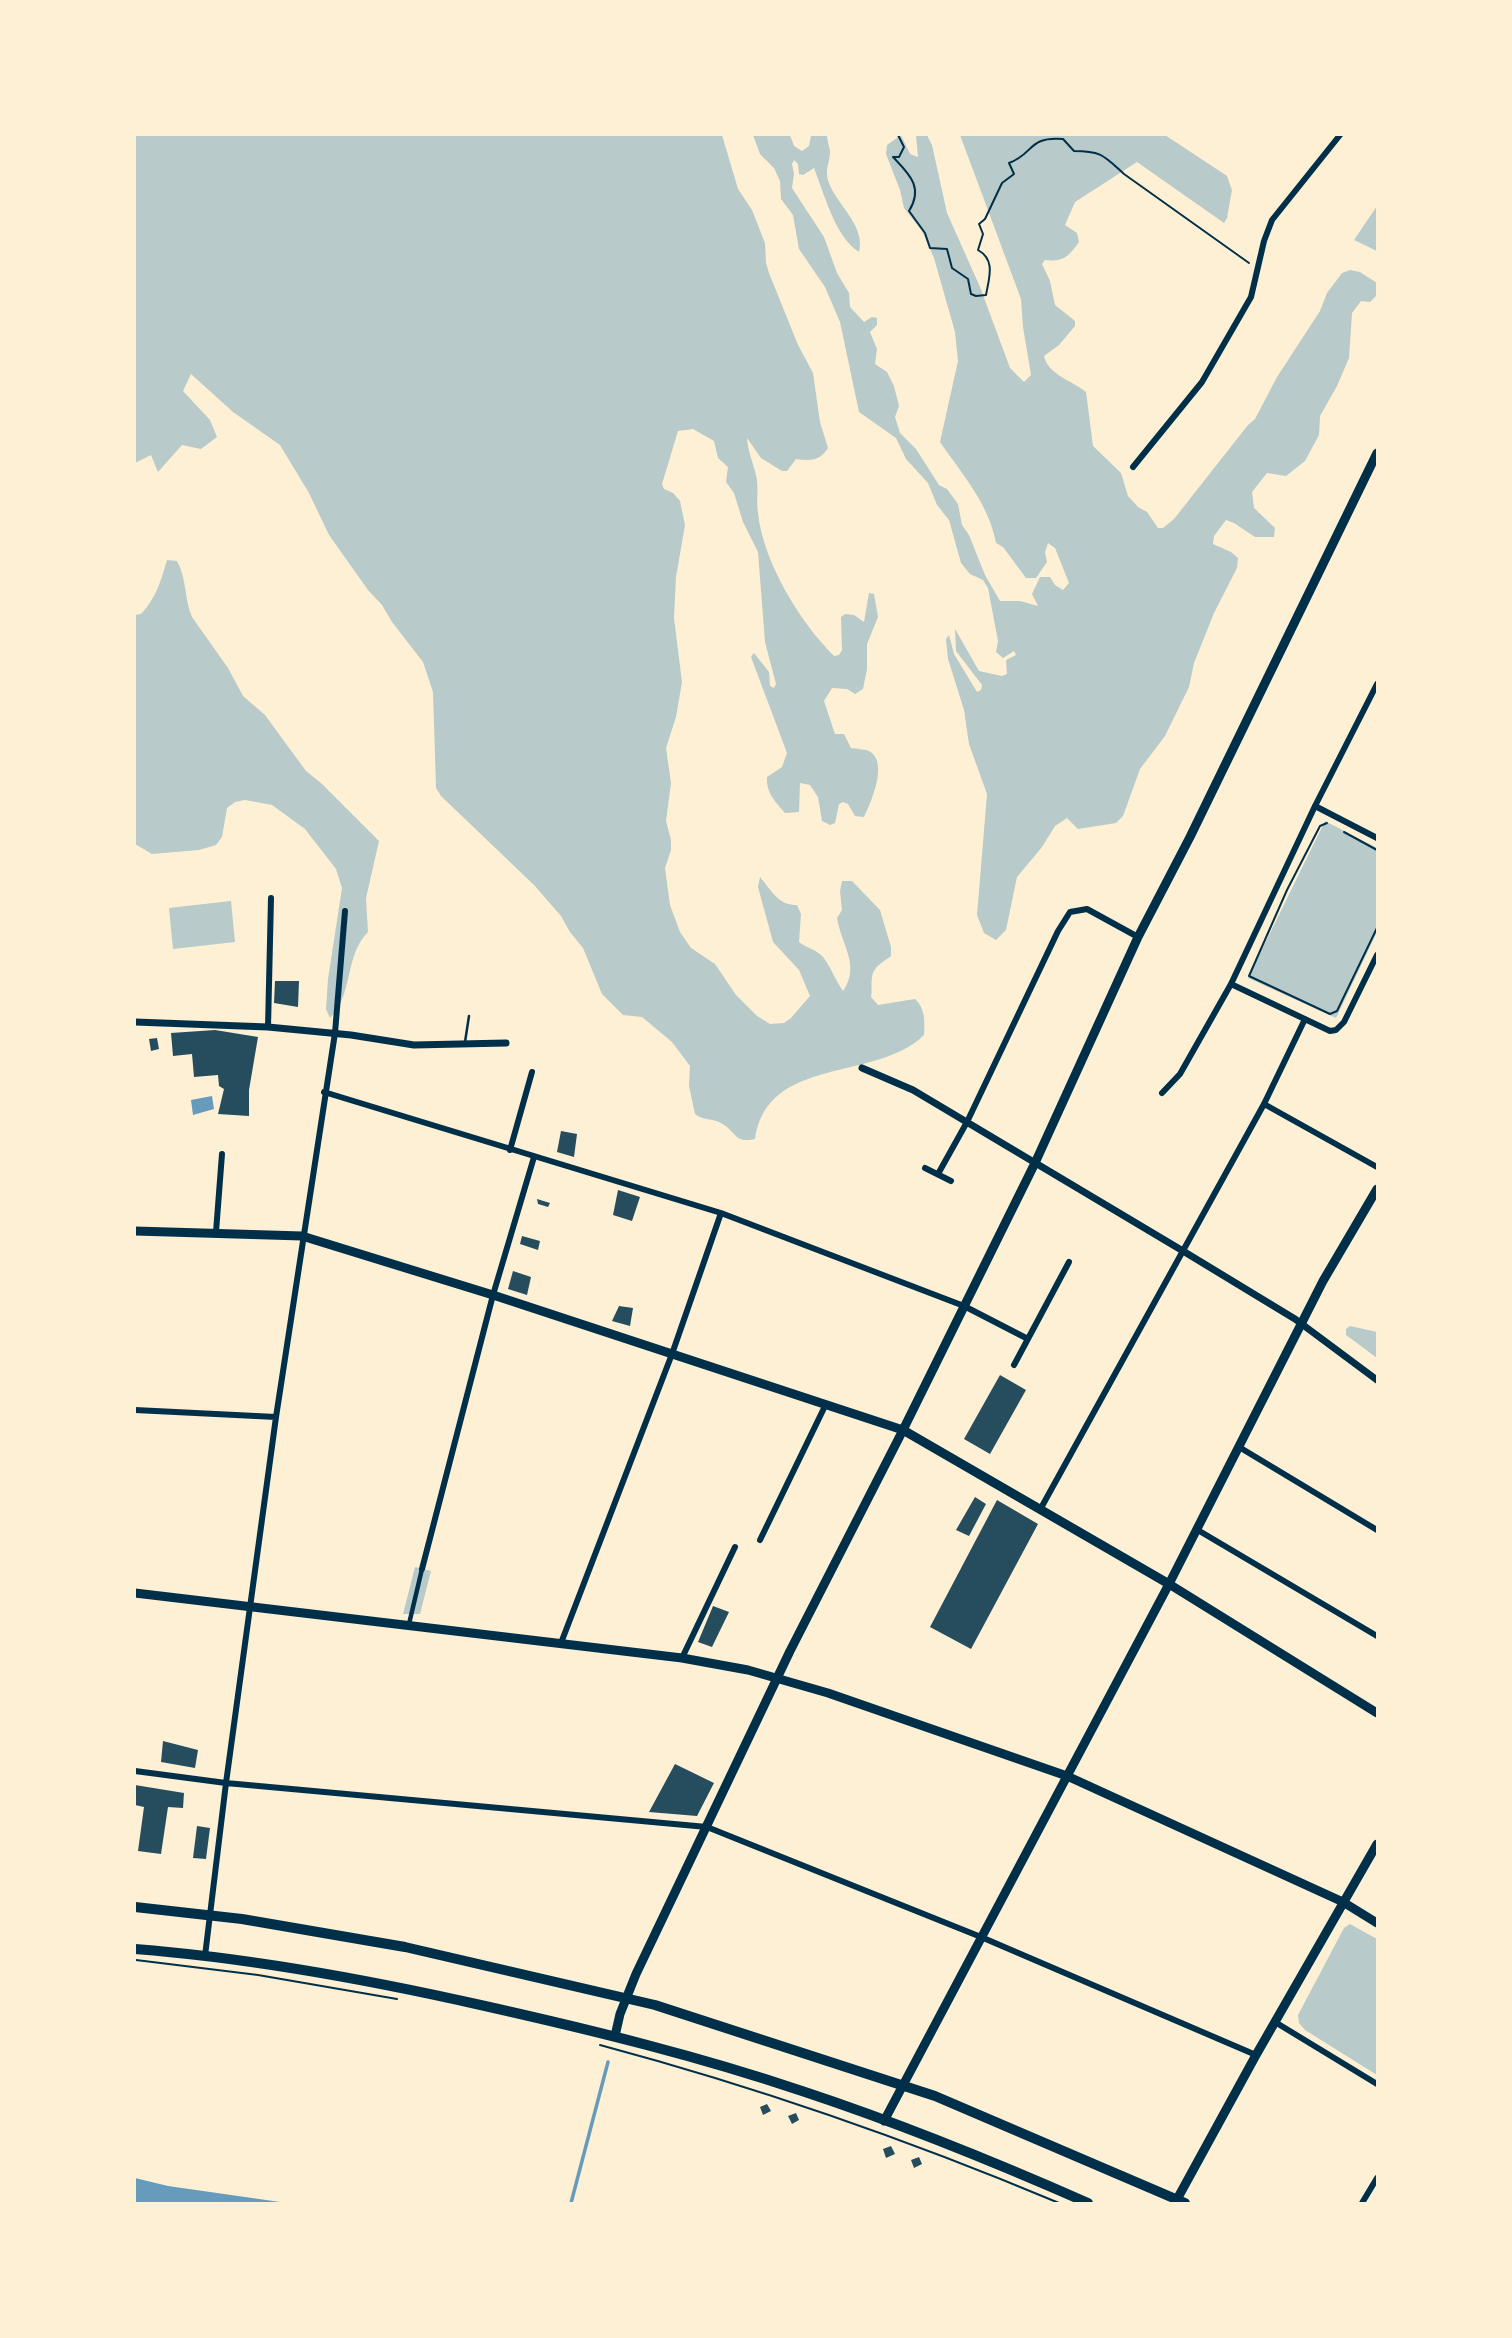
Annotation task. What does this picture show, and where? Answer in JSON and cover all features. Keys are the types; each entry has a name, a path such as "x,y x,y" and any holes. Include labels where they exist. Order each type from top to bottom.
{"highway":[{"path":"135,1908 209,1915 439,1953 654,2005 940,2098 1179,2202"},
{"path":"135,1949 205,1956 409,1989 615,2036 804,2091 990,2161 1088,2203"}],"main road":[{"path":"615,2036 626,1998 777,1678 1035,1163 1138,937 1190,837 1377,453"},
{"path":"884,2121 1169,1584 1301,1323 1377,1189"},
{"path":"135,1231 302,1236 493,1295 903,1430 1169,1584 1377,1713"},
{"path":"135,1593 730,1665 828,1693 1067,1776 1343,1902 1377,1923"},
{"path":"1179,2202 1256,2055 1377,1844"}],"street":[{"path":"1133,467 1202,382 1251,297 1264,241 1272,220 1340,135"},
{"path":"1162,1094 1180,1074 1231,984 1377,684"},
{"path":"1315,807 1377,838"},
{"path":"268,1027 271,898"},
{"path":"938,1174 967,1122 1058,930 1070,912 1087,909 1138,937"},
{"path":"205,1956 276,1417 335,1033 345,911"},
{"path":"1231,984 1330,1031 1341,1026 1377,955"},
{"path":"1041,1508 1264,1104 1305,1019"},
{"path":"135,1022 268,1027 335,1033 414,1045 506,1044"},
{"path":"862,1068 913,1090 1301,1323 1377,1380"},
{"path":"510,1150 532,1072"},
{"path":"324,1093 722,1213 964,1306 1028,1339"},
{"path":"1264,1104 1377,1167"},
{"path":"216,1233 222,1154"},
{"path":"409,1625 493,1295 534,1157"},
{"path":"925,1168 951,1181"},
{"path":"561,1643 672,1354 722,1213"},
{"path":"1014,1365 1069,1262"},
{"path":"760,1540 826,1404"},
{"path":"135,1410 276,1417"},
{"path":"1239,1447 1377,1530"},
{"path":"1196,1529 1377,1636"},
{"path":"682,1658 736,1547"},
{"path":"135,1771 226,1783 707,1827 981,1937 1256,2055"},
{"path":"1275,2022 1377,2084"},
{"path":"1362,2203 1377,2178"}],"lane":[{"path":"464,1045 469,1016"}],"path":[{"path":"898,135 904,147 899,157 893,158 910,175 915,186 915,201 909,211 925,233 930,248 947,249 952,268 968,279 971,294 976,296 986,295 991,263 986,254 978,250 983,234 979,225 985,219 1002,183 1014,174 1009,163 1018,160 1030,147 1047,138 1063,139 1074,151 1095,151 1259,270"},
{"path":"1328,823 1320,826 1249,976 1334,1014 1377,928"},
{"path":"1340,830 1377,850"},
{"path":"135,1960 245,1973 404,2000"},
{"path":"599,2045 739,2084 838,2116 1059,2203"}],"shaded area":[{"path":"135,135 722,135 738,189 752,210 765,243 769,273 798,345 813,373 820,422 828,448 814,459 796,459 787,471 782,471 761,458 747,438 757,480 757,508 761,532 775,571 796,609 834,656 839,655 842,650 841,617 845,614 854,615 864,622 869,593 874,594 878,617 867,644 867,669 863,689 855,694 847,689 832,688 824,701 835,734 844,734 851,748 869,751 875,756 878,773 874,793 864,817 855,816 848,804 843,802 839,804 835,823 830,825 822,821 818,797 810,785 800,783 799,812 785,813 772,796 767,777 782,767 787,753 751,657 754,653 769,672 770,686 774,688 776,684 765,642 758,552 743,522 734,493 726,482 728,467 718,458 714,441 693,429 678,431 662,484 664,489 673,493 680,501 685,525 676,577 674,618 682,682 676,717 666,748 671,783 666,821 671,850 665,868 670,905 680,932 691,948 715,964 736,995 757,1016 770,1024 784,1023 810,996 799,970 773,942 758,887 760,877 780,900 797,905 801,914 799,942 823,957 843,991 848,982 850,964 837,918 842,910 842,881 852,881 880,910 891,947 891,956 874,971 871,997 878,1005 915,999 924,1015 924,1035 904,1050 826,1073 801,1082 780,1094 764,1112 755,1139 743,1140 721,1123 695,1114 689,1086 690,1066 672,1042 642,1017 623,1015 602,994 583,948 561,916 535,886 441,796 436,788 433,692 423,662 329,535 309,493 280,445 233,412 191,374 183,391 210,420 217,437 201,449 182,445 158,472 151,455 135,463"},
{"path":"753,135 790,135 794,146 802,151 809,146 811,135 827,135 830,151 828,178 833,191 855,225 860,242 859,252 843,236 837,225 814,168 803,175 799,174 798,164 794,160 792,188 824,237 837,273 849,293 850,307 864,322 872,317 877,318 877,325 870,332 877,349 875,364 887,372 894,386 899,406 895,417 900,433 916,449 939,485 947,489 958,504 962,525 1000,601 1020,601 1038,606 1032,594 1040,577 1050,577 1055,585 1063,590 1069,583 1055,548 1048,543 1045,552 1047,562 1036,578 1026,578 1003,547 996,543 981,502 940,442 958,361 955,332 934,258 922,231 904,208 886,154 887,145 901,135 910,154 918,157 916,135 927,135 932,145 947,213 980,287 1010,368 1024,382 1031,375 1021,299 960,135 1165,135 1227,176 1232,190 1224,223 1137,162 1075,202 1065,225 1077,233 1079,242 1065,257 1045,260 1042,264 1050,281 1055,305 1075,321 1075,326 1059,345 1044,356 1046,363 1056,373 1086,392 1093,446 1121,473 1128,496 1147,512 1158,528 1163,528 1174,519 1255,419 1277,377 1320,311 1327,293 1342,273 1350,270 1360,272 1377,283 1377,295 1370,302 1361,301 1352,313 1349,358 1320,416 1319,435 1305,461 1286,476 1267,473 1252,492 1254,508 1275,528 1274,537 1255,537 1226,520 1214,536 1213,544 1238,558 1237,568 1214,613 1194,663 1189,687 1165,736 1140,769 1123,816 1116,823 1078,829 1067,818 1055,826 1042,847 1017,877 1006,930 996,940 984,933 977,915 987,794 969,744 964,710 948,659 946,639 949,635 954,654 977,692 982,685 956,651 955,629 979,671 1002,676 1007,674 1006,660 1016,655 1014,651 1003,658 996,652 998,641 988,588 983,580 970,574 961,563 949,520 937,505 928,483 906,459 896,438 859,412 840,322 825,287 799,249 793,215 781,199 780,181 774,168 760,154"},
{"path":"1377,206 1377,251 1354,240"},
{"path":"167,560 177,561 192,617 228,668 243,696 265,715 306,771 379,841 366,898 368,932 355,952 343,998 330,1018 326,1009 328,979 342,888 336,869 305,829 272,805 245,800 235,802 227,808 222,837 216,845 199,850 152,854 135,844 135,615 141,614 151,602"},
{"path":"1325,821 1377,848 1377,932 1336,1018 1248,978"},
{"path":"231,901 235,942 173,949 169,908"},
{"path":"1350,1326 1377,1332 1377,1358 1346,1335 1346,1329"},
{"path":"415,1567 431,1571 420,1614 403,1614"},
{"path":"1350,1924 1377,1939 1377,2075 1305,2030 1299,2023 1298,2015 1344,1928"}],"water":[{"path":"212,1096 214,1109 193,1115 191,1100"},
{"path":"135,2178 168,2186 287,2203 135,2203"}],"building":[{"path":"275,981 299,981 298,1007 274,1003"},
{"path":"215,1030 258,1037 249,1090 249,1116 218,1114 224,1089 219,1086 218,1075 194,1077 192,1054 173,1056 171,1033"},
{"path":"157,1038 159,1049 151,1051 149,1039"},
{"path":"561,1131 577,1134 574,1157 557,1152"},
{"path":"618,1190 640,1197 632,1221 613,1215"},
{"path":"537,1199 550,1203 548,1207 538,1204"},
{"path":"522,1236 540,1241 538,1250 520,1244"},
{"path":"513,1271 531,1277 527,1295 508,1289"},
{"path":"619,1306 633,1308 630,1326 612,1321"},
{"path":"1000,1375 1026,1390 990,1454 964,1439"},
{"path":"975,1497 986,1504 969,1536 956,1530"},
{"path":"997,1500 1038,1524 971,1649 930,1627"},
{"path":"713,1606 729,1612 712,1647 698,1642"},
{"path":"163,1741 198,1750 195,1768 161,1762"},
{"path":"675,1764 714,1783 697,1816 649,1812"},
{"path":"135,1785 184,1793 183,1808 168,1807 161,1854 138,1851 144,1807 135,1805"},
{"path":"197,1826 210,1828 206,1859 193,1858"},
{"path":"767,2104 771,2111 763,2115 760,2107"},
{"path":"796,2113 799,2120 792,2124 788,2116"},
{"path":"891,2146 895,2154 886,2158 883,2149"},
{"path":"919,2157 922,2164 914,2168 911,2160"}],"waterway":[{"path":"571,2203 608,2062"}]}
